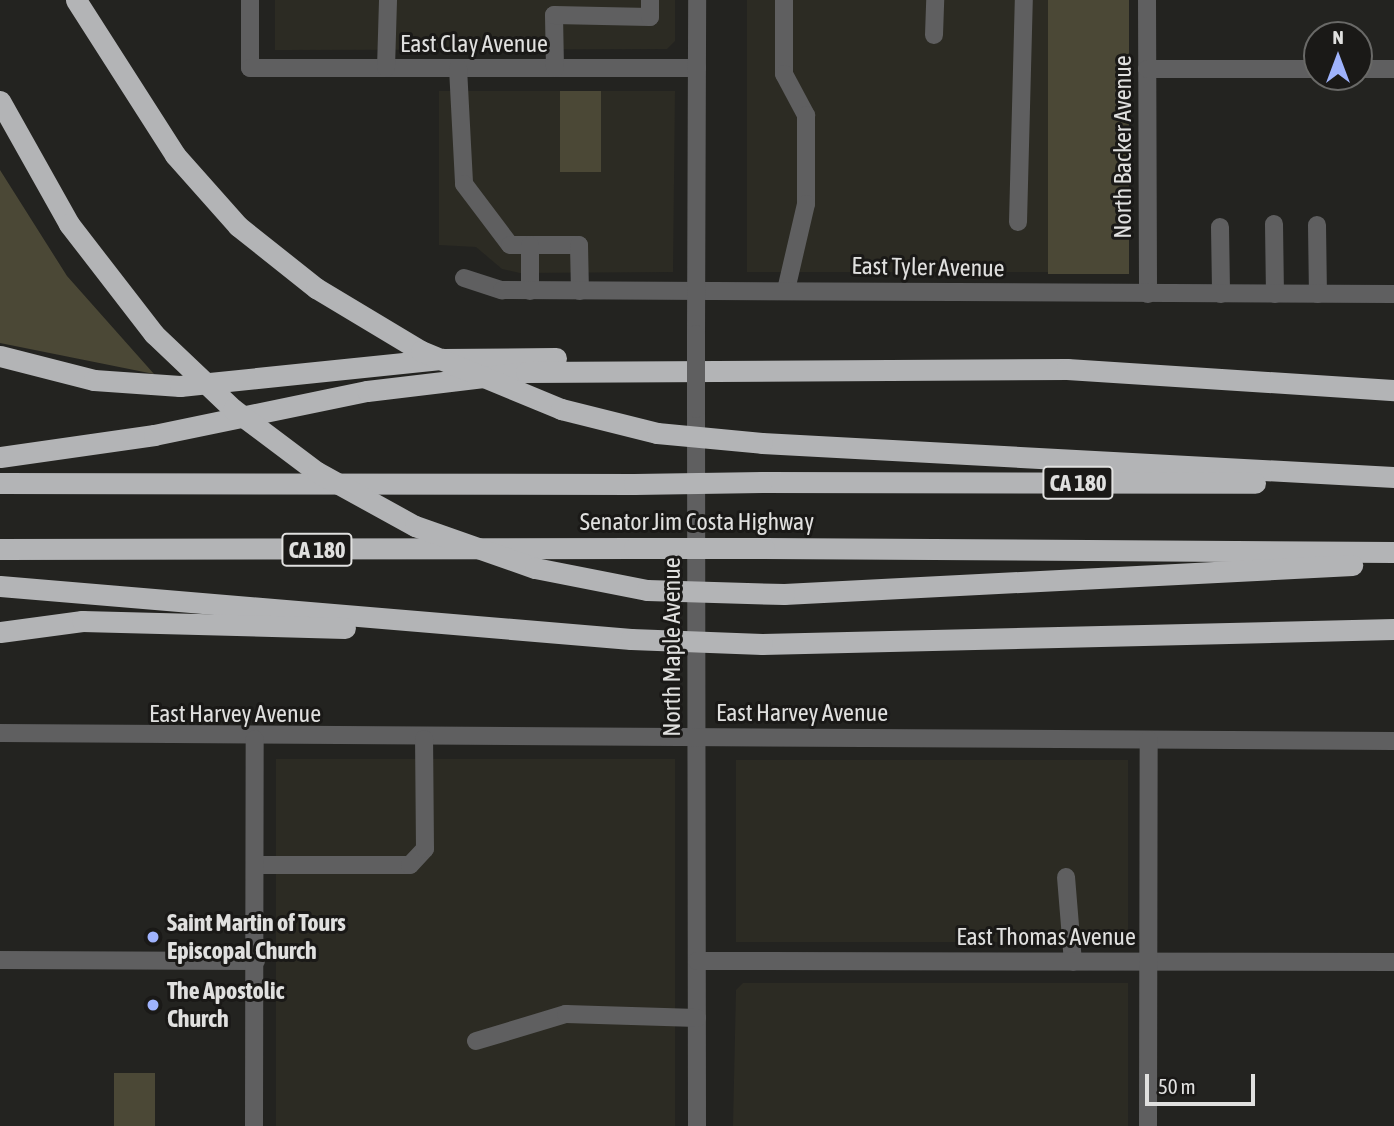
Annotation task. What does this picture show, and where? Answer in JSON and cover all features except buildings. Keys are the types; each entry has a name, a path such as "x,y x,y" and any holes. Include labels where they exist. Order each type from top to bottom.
{"highway":[{"path":"76,0 117,73 183,164 238,226 316,288 432,356 561,409 657,433 762,443 1394,477"},
{"path":"0,101 69,224 145,324 233,409 317,472 463,546 559,574 647,590 784,594 1394,561"},
{"path":"0,356 94,380 159,385 474,358 750,370"},
{"path":"0,457 474,376 750,370 1067,369 1394,390"},
{"path":"1320,384 1394,384"},
{"name":"Senator Jim Costa Highway","path":"0,483 1394,483"},
{"name":"Senator Jim Costa Highway","path":"0,549 764,548 1394,552"},
{"path":"0,586 631,639"},
{"path":"0,632 117,621 762,644 1394,629"}],"street":[{"name":"East Clay Avenue","path":"250,0 250,68 697,68"},
{"path":"386,68 388,0"},
{"path":"555,68 554,15 650,17 650,0"},
{"name":"North Maple Avenue","path":"697,0 697,1126"},
{"path":"784,0 783,74 806,115 806,204 786,290"},
{"path":"934,0 934,35"},
{"path":"1018,222 1024,0"},
{"name":"North Backer Avenue","path":"1147,0 1148,294"},
{"path":"458,68 464,184 510,245 579,245 580,291"},
{"path":"1147,69 1303,69"},
{"path":"1373,69 1394,69"},
{"path":"1274,224 1275,294"},
{"path":"1317,225 1318,294"},
{"path":"1220,227 1221,294"},
{"path":"530,245 530,291"},
{"name":"East Tyler Avenue","path":"464,278 483,287 530,291 1394,294"},
{"name":"East Harvey Avenue","path":"0,733 255,739 697,737 1394,741"},
{"path":"256,865 410,865 425,849 424,738"},
{"path":"254,1126 255,739"},
{"path":"1148,1126 1146,962 1149,740"},
{"path":"1066,877 1073,962"},
{"path":"0,960 256,961"},
{"name":"East Thomas Avenue","path":"697,961 1394,962"},
{"path":"476,1041 566,1014 697,1018"}],"shaded area":[{"path":"275,0 675,0 675,41 667,49 275,50"},
{"path":"747,0 1048,0 1048,272 747,272"},
{"path":"1048,0 1129,0 1129,274 1048,274"},
{"path":"439,91 560,91 561,172 601,172 601,91 675,91 673,272 520,273 502,269 476,247 439,245"},
{"path":"560,91 601,91 601,172 560,172"},
{"path":"0,170 67,276 154,374 0,343"},
{"path":"276,759 675,759 675,1126 276,1126"},
{"path":"736,760 1128,760 1128,942 736,942"},
{"path":"743,983 1128,983 1128,1126 733,1126 736,990"},
{"path":"114,1073 155,1073 155,1126 114,1126"}],"place":[{"name":"Saint Martin of Tours Episcopal Church","path":"153,937"},
{"name":"The Apostolic Church","path":"153,1005"}]}
